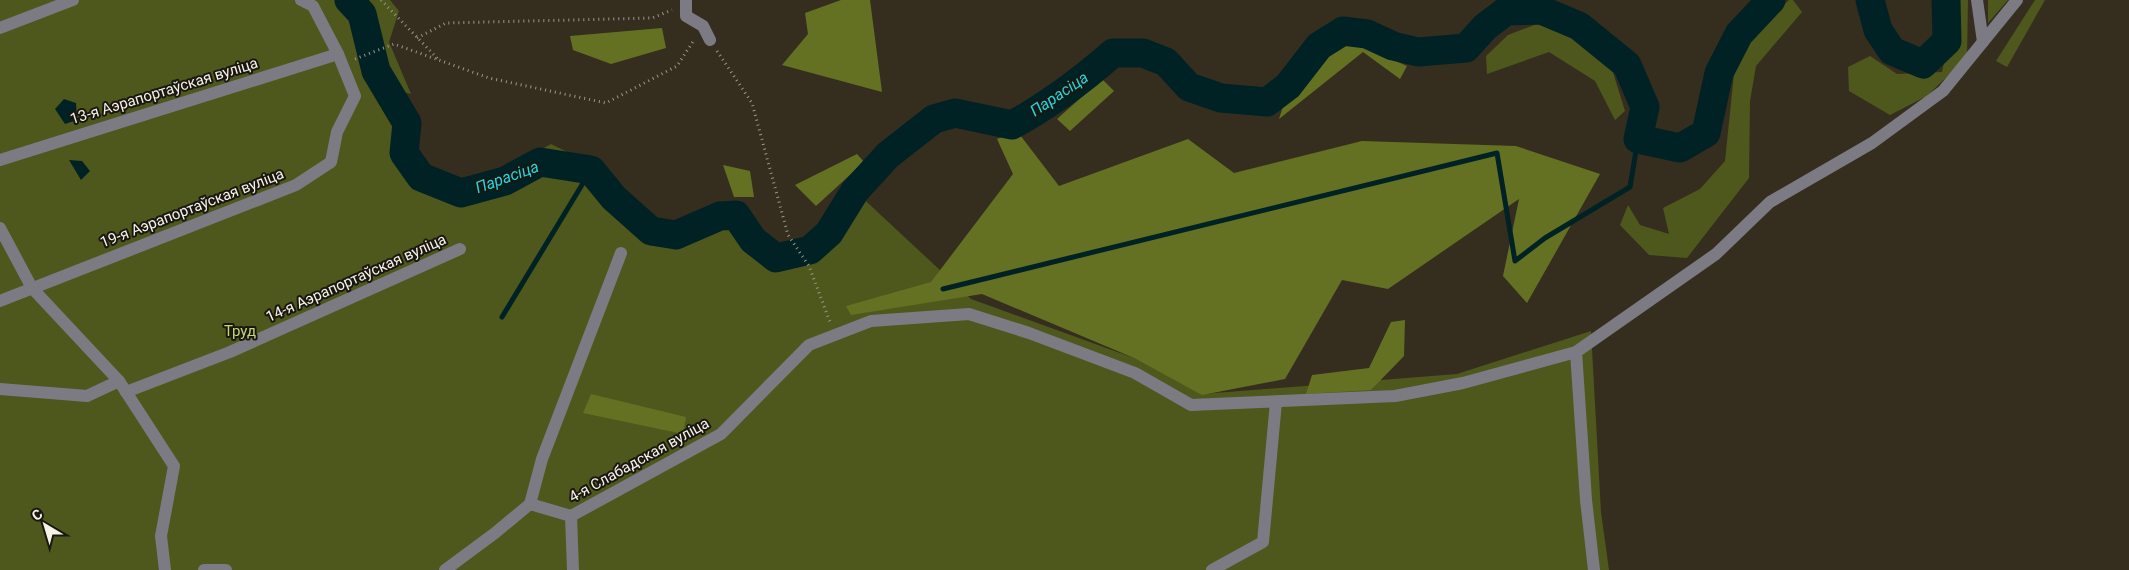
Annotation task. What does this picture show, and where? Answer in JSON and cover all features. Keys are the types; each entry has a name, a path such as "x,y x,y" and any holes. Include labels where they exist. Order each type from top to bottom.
{"lane":[{"path":"0,28 73,0"},
{"name":"19-я Аэрапортаўская вуліца","path":"0,301 296,185 331,162 337,132 354,96 338,54 313,6 301,0"},
{"path":"1977,0 1982,42"},
{"name":"4-я Слабадская вуліца","path":"530,504 570,516 721,434 809,345 871,321 969,314 1135,373 1191,405 1395,396 1463,383 1576,352 1716,254 1770,202 1872,142 1943,91 2017,0"},
{"path":"686,2 686,16 703,26 710,40"},
{"name":"13-я Аэрапортаўская вуліца","path":"0,160 338,54"},
{"path":"0,228 32,288 119,381 174,466 161,536 165,570"},
{"name":"14-я Аэрапортаўская вуліца","path":"126,392 230,352 460,249"},
{"path":"445,570 530,504 542,459 621,253"},
{"path":"1576,352 1586,500 1594,570"},
{"path":"0,390 87,396 119,381"},
{"path":"1212,570 1263,542 1276,402"},
{"path":"570,516 573,570"},
{"path":"204,570 226,570"}],"path":[{"path":"381,0 438,60"},
{"path":"417,38 446,23 652,18 686,2"},
{"path":"357,60 394,44 489,78 606,103 677,66 703,26"},
{"path":"710,40 752,103 788,234 809,266 835,335"}],"green space":[{"name":"Труд","path":"0,0 390,0 399,11 389,42 411,94 386,87 407,123 404,153 418,173 426,179 453,189 496,175 551,144 611,174 632,214 651,231 676,235 720,216 736,215 753,240 776,258 810,250 829,233 855,191 971,299 1134,358 1202,394 1457,374 1591,331 1601,512 1609,570 0,570"},
{"path":"841,0 870,0 882,92 782,65 808,34 805,13"},
{"path":"1789,0 1793,0 1802,12 1756,66 1750,101 1749,178 1687,258 1649,255 1620,225 1628,205 1640,225 1669,234 1663,208 1700,189 1725,161 1734,74 1749,38"},
{"path":"1958,0 1968,0 1967,57 1927,96 1890,115 1849,91 1848,67 1870,56 1897,74 1942,72"},
{"path":"1988,0 2008,0 1988,23"},
{"path":"2035,0 2045,0 2007,67 1996,61"},
{"path":"1542,22 1594,47 1611,66 1625,111 1615,120 1595,81 1549,52 1487,74 1486,56 1508,35"},
{"path":"662,28 666,48 611,64 573,50 570,36"},
{"path":"1346,39 1407,66 1400,79 1363,52 1279,119 1284,103"},
{"path":"1102,79 1114,91 1070,131 1057,119"},
{"path":"1017,131 1059,186 1188,139 1234,173 1362,141 1516,146 1600,174 1527,303 1503,276 1519,199 1388,289 1342,280 1285,379 1202,395 1134,358 982,294 851,315 846,306 931,282 1013,174 997,139"},
{"path":"857,154 864,162 816,206 795,185"},
{"path":"723,165 750,171 754,197 734,197"},
{"path":"1405,320 1404,356 1371,390 1306,394 1312,375 1369,368 1391,322"},
{"path":"591,394 686,417 683,434 583,413"}],"water":[{"path":"64,99 76,103 77,120 65,124 55,109"},
{"path":"69,160 82,161 90,171 81,180"}],"waterway":[{"name":"Парасіца","path":"349,0 362,14 376,71 407,123 404,153 421,177 461,193 505,181 540,162 591,170 614,198 651,231 676,235 720,216 736,215 753,240 776,258 810,250 829,233 855,191 888,155 934,119 955,113 1012,125 1064,92 1113,53 1143,53 1166,62 1189,87 1221,98 1267,102 1288,86 1319,46 1343,31 1367,34 1393,46 1418,52 1466,48 1485,27 1506,11 1541,10 1579,26 1627,65 1645,107 1638,139 1680,148 1706,133 1719,73 1739,34 1771,0"},
{"path":"1499,0 1506,11"},
{"name":"Парасіца","path":"1870,0 1878,30 1892,51 1923,64 1947,41 1946,0"},
{"path":"943,289 1497,153 1515,261 1545,238 1630,187 1638,139"},
{"path":"502,317 591,170"}]}
